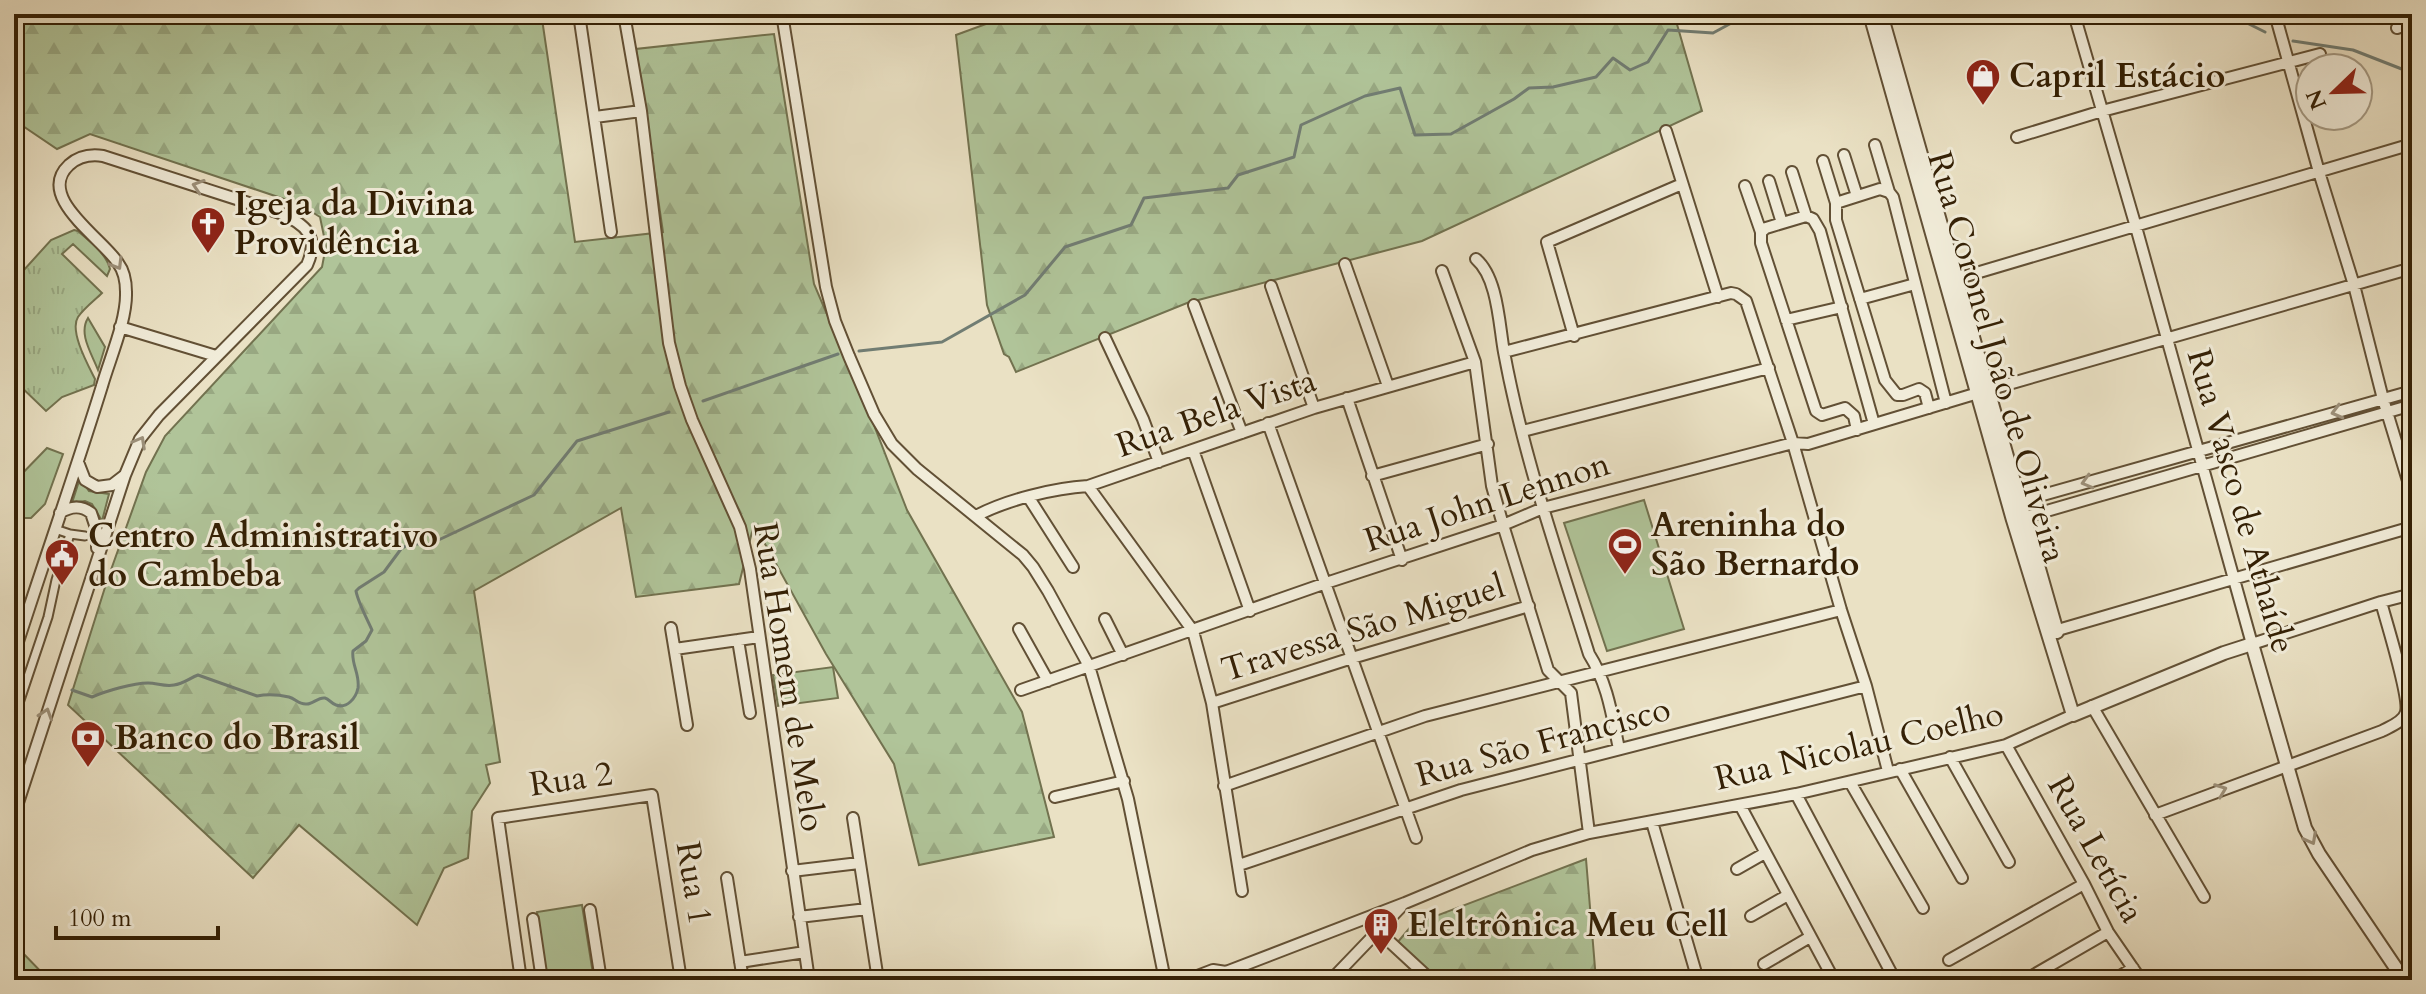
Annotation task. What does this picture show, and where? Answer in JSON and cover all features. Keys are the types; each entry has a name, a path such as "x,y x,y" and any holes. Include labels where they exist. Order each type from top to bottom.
{"street":[{"name":"Rua Homem de Melo","path":"624,14 641,111 669,343 692,420 740,527 750,569 809,980"},
{"path":"782,14 826,287 838,330 874,414 892,444 917,469 1023,555 1033,567 1089,666 1124,781 1165,980"},
{"name":"Rua Coronel João de Oliveira","path":"1870,14 2053,632 2082,711 2155,815 2204,897"},
{"name":"Rua Coronel João de Oliveira","path":"1881,14 1956,279 1983,391"},
{"name":"Rua Vasco de Athaíde","path":"2074,14 2305,828 2319,854 2404,980"},
{"path":"2275,14 2412,494"},
{"path":"580,21 611,232"},
{"path":"2397,28 2412,23"},
{"path":"2017,137 2294,60"},
{"path":"595,117 641,111"},
{"path":"1666,131 1718,297"},
{"path":"1956,279 2412,144"},
{"path":"1875,145 1893,197 1946,403"},
{"path":"1844,155 1857,196"},
{"path":"14,654 78,462 120,327 127,294 119,264 74,216 62,198 59,189 65,169 73,161 87,156 103,156 296,220 310,235 313,250 307,265 159,415 140,439 125,475 14,815"},
{"path":"1823,161 1836,203 1836,220 1885,380 1897,395 1919,389 1929,408"},
{"path":"1792,172 1806,216"},
{"path":"1769,181 1782,223"},
{"path":"1574,336 1547,242 1682,184"},
{"path":"1745,186 1816,411 1822,415 1845,408 1854,416 1857,430"},
{"path":"1836,203 1880,189 1889,192"},
{"path":"1761,232 1806,216 1813,219 1820,231 1874,424"},
{"path":"1476,259 1484,266 1498,309 1504,352 1543,508 1589,654 1600,671 1607,691 1619,749"},
{"path":"1345,264 1388,386"},
{"name":"Rua John Lennon","path":"1021,690 1326,583 1503,525 1543,508 1793,443 1808,444 2412,268"},
{"path":"1442,271 1475,362 1492,486 1503,525 1548,670 1571,693 1589,833"},
{"path":"1860,299 1915,284"},
{"path":"1271,286 1314,408"},
{"path":"1504,352 1718,297 1736,294 1746,301 1793,443 1866,686 1888,771"},
{"path":"1194,305 1242,433"},
{"path":"1786,320 1842,307"},
{"path":"120,327 216,356"},
{"path":"1105,338 1143,419 1159,462"},
{"name":"Rua Bela Vista","path":"976,516 991,508 1068,488 1088,486 1314,408 1475,362"},
{"path":"1523,431 1769,368"},
{"path":"2014,503 2412,391"},
{"path":"1347,398 1402,560"},
{"path":"2019,519 2412,405"},
{"path":"1268,423 1416,838"},
{"path":"1372,476 1488,444"},
{"path":"1193,450 1250,611"},
{"path":"78,462 85,480 97,487 112,485 125,475"},
{"path":"1088,486 1193,631 1212,703 1242,891"},
{"path":"1029,498 1073,567"},
{"path":"60,513 79,507 91,513 97,531 96,562"},
{"path":"2053,632 2412,527"},
{"path":"61,531 85,536"},
{"path":"14,718 48,617 70,534"},
{"name":"Rua Nicolau Coelho","path":"1187,980 1213,970 1230,976 1532,850 1589,833 1796,794 2006,745 2224,653 2412,594"},
{"path":"2155,815 2382,731 2398,721 2406,712 2402,681 2381,602"},
{"name":"Travessa São Miguel","path":"1212,703 1529,606"},
{"path":"1224,786 1425,716 1841,610"},
{"path":"1105,619 1123,655"},
{"path":"671,628 687,725"},
{"path":"1019,629 1048,681"},
{"path":"675,649 759,637"},
{"path":"738,640 750,713"},
{"name":"Rua São Francisco","path":"1239,865 1461,790 1866,686"},
{"name":"Rua Letícia","path":"2006,745 2108,932 2141,980"},
{"path":"1950,757 2009,862"},
{"path":"1900,769 1962,878"},
{"path":"1055,797 1124,781"},
{"path":"1850,782 1923,908"},
{"path":"1796,794 1895,980"},
{"name":"Rua 2","path":"521,980 498,818 652,795"},
{"name":"Rua 1","path":"652,795 681,980"},
{"path":"1740,805 1834,980"},
{"path":"853,818 878,980"},
{"path":"1652,822 1698,980"},
{"path":"1737,869 1765,853"},
{"path":"792,871 859,863"},
{"path":"727,878 743,980"},
{"path":"1949,960 2084,884"},
{"path":"1751,916 1788,895"},
{"path":"1331,980 1405,903"},
{"path":"799,917 867,909"},
{"path":"590,910 601,980"},
{"path":"533,919 542,980"},
{"path":"1378,931 1431,980"},
{"path":"2025,980 2108,932"},
{"path":"1764,964 1810,937"},
{"path":"740,962 805,952"},
{"path":"2114,980 2133,968"}],"green space":[{"path":"14,14 575,14 542,19 575,242 663,232 636,49 774,34 814,284 907,510 1022,712 1054,837 919,865 894,764 826,654 754,524 739,584 636,597 621,508 474,591 500,762 486,765 490,783 472,811 468,858 444,868 417,925 299,825 253,878 68,705 146,472 165,436 322,267 326,246 320,217 299,204 90,134 57,149 14,120"},
{"path":"1013,14 1674,14 1702,111 1422,241 1187,303 1016,372 1009,357 1004,354 987,305 956,35"},
{"path":"74,230 97,248 110,269 107,276 73,244 62,254 102,293 80,314 76,323 80,348 95,379 94,385 62,397 46,411 14,380 14,281 51,240"},
{"path":"88,318 105,347 98,370 85,337"},
{"path":"47,448 63,454 45,504 31,518 14,518 14,482"},
{"path":"80,478 89,491 109,494 102,521 92,504 85,501 72,503"},
{"name":"Areninha do São Bernardo","path":"1644,500 1684,629 1607,651 1564,523"},
{"path":"833,667 838,698 778,706 773,675"},
{"path":"1586,859 1596,980 1437,980 1397,943 1412,925"},
{"path":"582,905 594,980 547,980 537,912"},
{"path":"14,944 19,949 49,980 14,980"}],"waterway":[{"path":"859,351 942,342 1025,295 1065,247 1131,225 1144,198 1228,188 1238,175 1294,157 1301,125 1365,96 1400,88 1415,135 1451,134 1529,88 1553,87 1596,77 1613,58 1630,70 1648,62 1668,30 1713,33 1748,14"},
{"path":"2229,14 2265,32"},
{"path":"2293,41 2353,50 2412,73"},
{"path":"703,401 838,354"},
{"path":"72,690 92,697 135,684 177,684 198,675 257,696 285,696 304,704 325,698 336,705 347,704 358,688 353,651 366,641 372,630 356,591 384,572 401,549 409,544 430,544 534,495 577,441 669,412"}],"place":[{"name":"Capril Estácio","path":"1983,107"},
{"name":"Igeja da Divina Providência","path":"208,255"},
{"name":"Areninha do São Bernardo","path":"1625,576"},
{"name":"Centro Administrativo do Cambeba","path":"62,587"},
{"name":"Banco do Brasil","path":"88,769"},
{"name":"Eleltrônica Meu Cell","path":"1381,956"}]}
